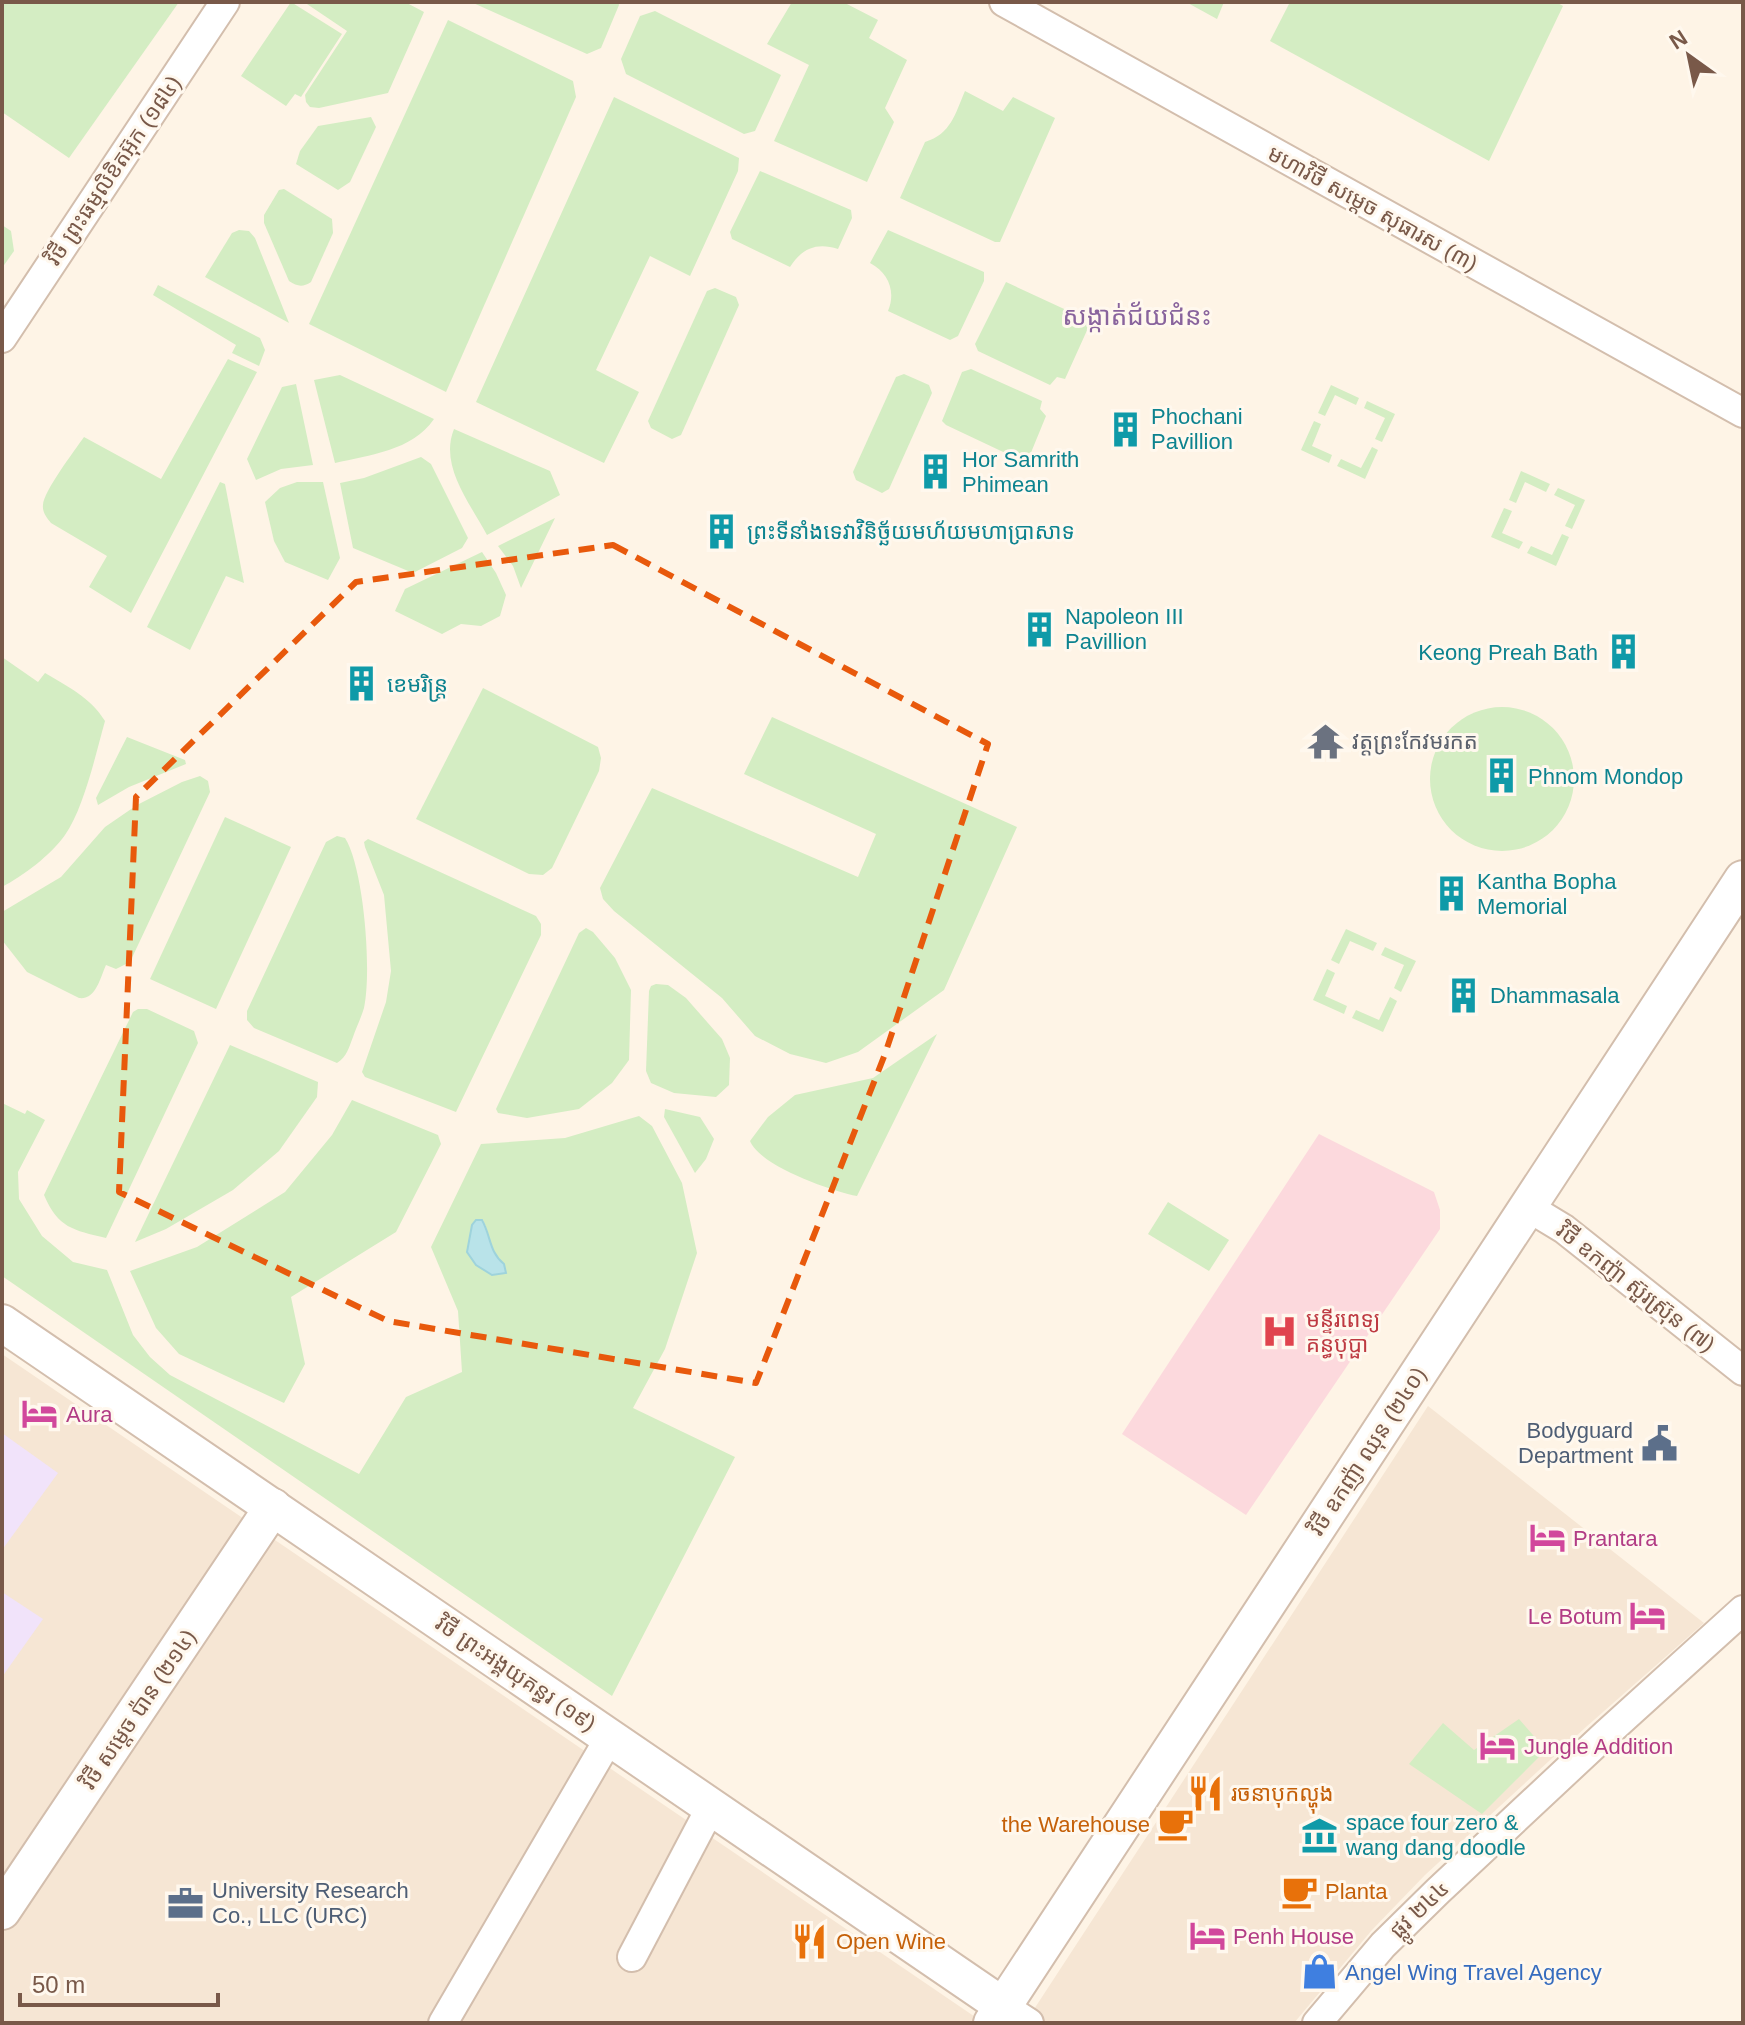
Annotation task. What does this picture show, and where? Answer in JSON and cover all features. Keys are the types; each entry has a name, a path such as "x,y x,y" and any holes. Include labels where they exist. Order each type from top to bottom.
{"street":[{"name":"វិថី ព្រះធម្មលិខិតអ៊ុក (១៨៤)","path":"2,338 225,2"},
{"name":"មហាវិថី សម្តេច សុធារស (៣)","path":"1004,2 1743,413"},
{"name":"វិថី ឧកញ៉ា ឈុន (២៤០)","path":"1008,2017 1526,1206 1743,879"},
{"name":"វិថី ឧកញ៉ា ស៊ួរស៊្រុន (៧)","path":"1526,1206 1564,1229 1743,1371"},
{"name":"វិថី ព្រះអង្គយុគន្ធរ (១៩)","path":"2,1323 610,1737 1008,2017"},
{"name":"វិថី សម្តេច ប៉ាន (២១៤)","path":"2,1911 273,1507"},
{"name":"ផ្លូវ ២៤៤","path":"1317,2023 1383,1945 1438,1891 1743,1610"},
{"path":"443,2023 610,1737"},
{"path":"632,1957 711,1807"}],"highlighted area":[{"path":"613,545 988,744 885,1054 756,1383 388,1321 119,1192 136,797 356,582"}],"shaded area":[{"name":"មន្ទីរពេទ្យ គន្ធបុប្ផា","path":"1319,1134 1434,1192 1440,1210 1440,1229 1246,1515 1122,1434"},
{"path":"2,1354 984,2023 2,2023"},
{"path":"1428,1406 1704,1623 1425,1875 1372,1930 1294,2023 1025,2023"},
{"path":"2,1433 58,1473 2,1550"},
{"path":"2,1592 43,1619 2,1677"}],"green space":[{"path":"2,2 179,2 69,158 2,112"},
{"path":"291,2 342,34 301,97 295,94 286,106 241,76"},
{"path":"304,2 405,2 424,12 388,93 319,108 310,107 305,95 347,31"},
{"path":"471,2 618,2 619,5 601,48 587,54"},
{"path":"792,2 843,2 878,20 869,38 907,60 885,108 894,122 867,182 774,141 809,65 767,44"},
{"path":"1186,2 1224,2 1217,19"},
{"path":"1290,2 1556,2 1563,6 1489,161 1270,41"},
{"path":"655,11 781,75 755,131 744,134 626,74 621,59 640,16"},
{"path":"448,20 573,81 576,97 446,392 309,324"},
{"path":"965,91 1003,111 1013,97 1055,118 1000,242 900,198 925,142 946,128"},
{"path":"614,97 739,158 738,171 690,276 650,256 596,370 639,392 604,463 476,402"},
{"path":"371,117 376,127 350,182 338,190 296,164 300,151 318,126"},
{"path":"760,171 851,210 852,218 838,249 823,246 811,248 790,267 732,239 730,232"},
{"path":"284,189 332,219 333,233 311,282 302,286 289,281 264,223 264,215 279,190"},
{"path":"2,225 11,231 14,251 2,268"},
{"path":"888,230 984,272 984,281 958,336 950,340 888,311 891,297 889,284 882,272 870,263"},
{"path":"249,231 255,238 289,323 205,277 232,233"},
{"path":"1006,282 1088,320 1089,326 1065,379 1057,377 1050,385 978,351 975,344"},
{"path":"158,285 260,338 265,350 259,366 232,353 236,345 153,295"},
{"path":"715,288 736,297 739,305 681,435 672,439 651,428 648,421 707,291"},
{"path":"228,359 257,372 131,613 89,587 107,556 51,523 43,510 44,499 84,437 161,479"},
{"path":"971,369 1042,401 1040,409 1046,416 1030,455 1018,459 942,421 962,372"},
{"path":"904,374 929,385 932,393 889,489 882,493 856,480 853,472 896,377"},
{"path":"340,375 434,419 425,430 402,445 335,463 314,380"},
{"path":"296,384 313,465 281,469 256,480 247,459 282,387"},
{"path":"1331,385 1359,398 1356,405 1335,395 1325,416 1318,413"},
{"path":"1367,401 1395,414 1382,442 1375,439 1385,418 1364,408"},
{"path":"1314,421 1321,424 1312,446 1332,455 1329,463 1301,450"},
{"path":"454,429 550,471 560,495 487,535 453,470 450,443"},
{"path":"1372,447 1378,450 1365,479 1337,466 1341,459 1361,468"},
{"path":"421,457 431,464 468,538 462,548 413,573 353,548 340,483 364,478"},
{"path":"1521,471 1550,484 1546,492 1525,482 1516,503 1509,500"},
{"path":"220,482 225,484 244,583 226,576 190,650 147,627"},
{"path":"297,482 323,482 340,558 328,580 285,562 274,541 265,502 280,488"},
{"path":"1558,488 1585,500 1572,529 1565,526 1575,505 1554,495"},
{"path":"1504,508 1512,511 1502,533 1523,542 1519,549 1491,537"},
{"path":"555,518 521,588 513,566 498,546"},
{"path":"1562,534 1569,537 1556,566 1527,553 1531,546 1552,555"},
{"path":"482,552 506,595 500,616 481,626 461,624 442,634 395,611 405,589"},
{"path":"2,657 38,682 45,673 70,688 93,705 105,721 84,796 72,824 52,850 2,887"},
{"path":"483,688 598,747 601,758 599,771 552,868 543,875 529,874 416,819"},
{"path":"1502,707 1530,712 1553,728 1569,751 1574,779 1569,807 1553,830 1530,846 1502,851 1474,846 1451,830 1435,807 1430,779 1435,751 1451,728 1474,712"},
{"path":"772,717 1017,827 944,990 858,1052 826,1063 790,1054 755,1036 722,998 614,911 603,899 600,888 652,788 858,877 876,834 744,774"},
{"path":"127,737 185,760 186,764 129,787 98,805 96,798"},
{"path":"200,776 208,781 210,792 130,962 116,969 106,965 97,987 85,998 79,998 27,972 2,940 2,912 61,877 105,827 137,805"},
{"path":"225,817 291,847 216,1009 150,979"},
{"path":"337,836 345,838 357,872 365,921 367,970 363,1012 347,1052 337,1063 254,1028 247,1020 247,1011 326,842"},
{"path":"368,839 536,916 541,924 541,935 456,1112 365,1077 362,1072 386,1002 391,971 384,895 365,847 364,842"},
{"path":"586,928 615,958 631,990 629,1060 612,1083 579,1109 527,1118 498,1113 496,1109 579,933"},
{"path":"1346,929 1377,943 1373,951 1350,941 1339,964 1331,960"},
{"path":"1385,947 1416,961 1401,992 1394,988 1404,965 1381,955"},
{"path":"1327,969 1335,973 1325,996 1347,1006 1344,1014 1313,1000"},
{"path":"656,984 668,985 686,998 722,1039 730,1058 729,1085 716,1097 674,1093 651,1083 646,1071 649,991"},
{"path":"1390,997 1397,1001 1383,1032 1352,1018 1356,1010 1379,1020"},
{"path":"147,1009 194,1031 198,1043 106,1238 68,1226 55,1215 44,1195 133,1012"},
{"path":"937,1034 857,1196 814,1183 781,1168 756,1150 750,1141 768,1117 795,1095 873,1078"},
{"path":"230,1045 318,1082 317,1097 279,1151 233,1190 166,1229 135,1242"},
{"path":"352,1100 438,1135 441,1144 396,1232 291,1297 305,1364 284,1403 179,1354 156,1328 130,1271 197,1247 285,1192 332,1135"},
{"path":"2,1103 25,1114 27,1110 45,1120 18,1172 19,1199 42,1236 73,1262 107,1270 133,1335 150,1357 170,1375 359,1474 406,1397 462,1372 458,1311 431,1247 481,1144 565,1138 639,1116 652,1126 682,1183 697,1253 665,1349 633,1408 735,1457 612,1696 2,1276","holes":["476,1220 483,1220 493,1249 504,1264 468,1252"]},
{"path":"665,1109 700,1117 714,1139 706,1159 695,1173 664,1117"},
{"path":"1168,1202 1229,1240 1209,1271 1148,1234"},
{"path":"1519,1719 1546,1750 1482,1814 1409,1764 1443,1723 1474,1750"}],"water":[{"path":"476,1220 482,1220 506,1273 492,1275 476,1265 467,1252 472,1225"}],"place":[{"name":"Phochani Pavillion","path":"1125,429"},
{"name":"Hor Samrith Phimean","path":"936,472"},
{"name":"ព្រះទីនាំងទេវាវិនិច្ឆ័យមហ័យមហាប្រាសាទ","path":"721,531"},
{"name":"Napoleon III Pavillion","path":"1039,629"},
{"name":"Keong Preah Bath","path":"1624,652"},
{"name":"ខេមរិន្រ្ត","path":"361,684"},
{"name":"វត្តព្រះកែវមរកត","path":"1326,741"},
{"name":"Phnom Mondop","path":"1502,776"},
{"name":"Kantha Bopha Memorial","path":"1451,894"},
{"name":"Dhammasala","path":"1464,995"},
{"name":"មន្ទីរពេទ្យ គន្ធបុប្ផា","path":"1280,1332"},
{"name":"Aura","path":"40,1414"},
{"name":"Bodyguard Department","path":"1659,1443"},
{"name":"Prantara","path":"1547,1538"},
{"name":"Le Botum","path":"1648,1616"},
{"name":"Jungle Addition","path":"1498,1746"},
{"name":"រចនាបុកល្ហុង","path":"1205,1793"},
{"name":"the Warehouse","path":"1176,1824"},
{"name":"space four zero & wang dang doodle","path":"1320,1835"},
{"name":"Planta","path":"1299,1891"},
{"name":"University Research Co., LLC (URC)","path":"186,1903"},
{"name":"Penh House","path":"1207,1936"},
{"name":"Open Wine","path":"810,1941"},
{"name":"Angel Wing Travel Agency","path":"1319,1972"}],"district":[{"name":"សង្កាត់ជ័យជំនះ","path":"1137,316"}]}
